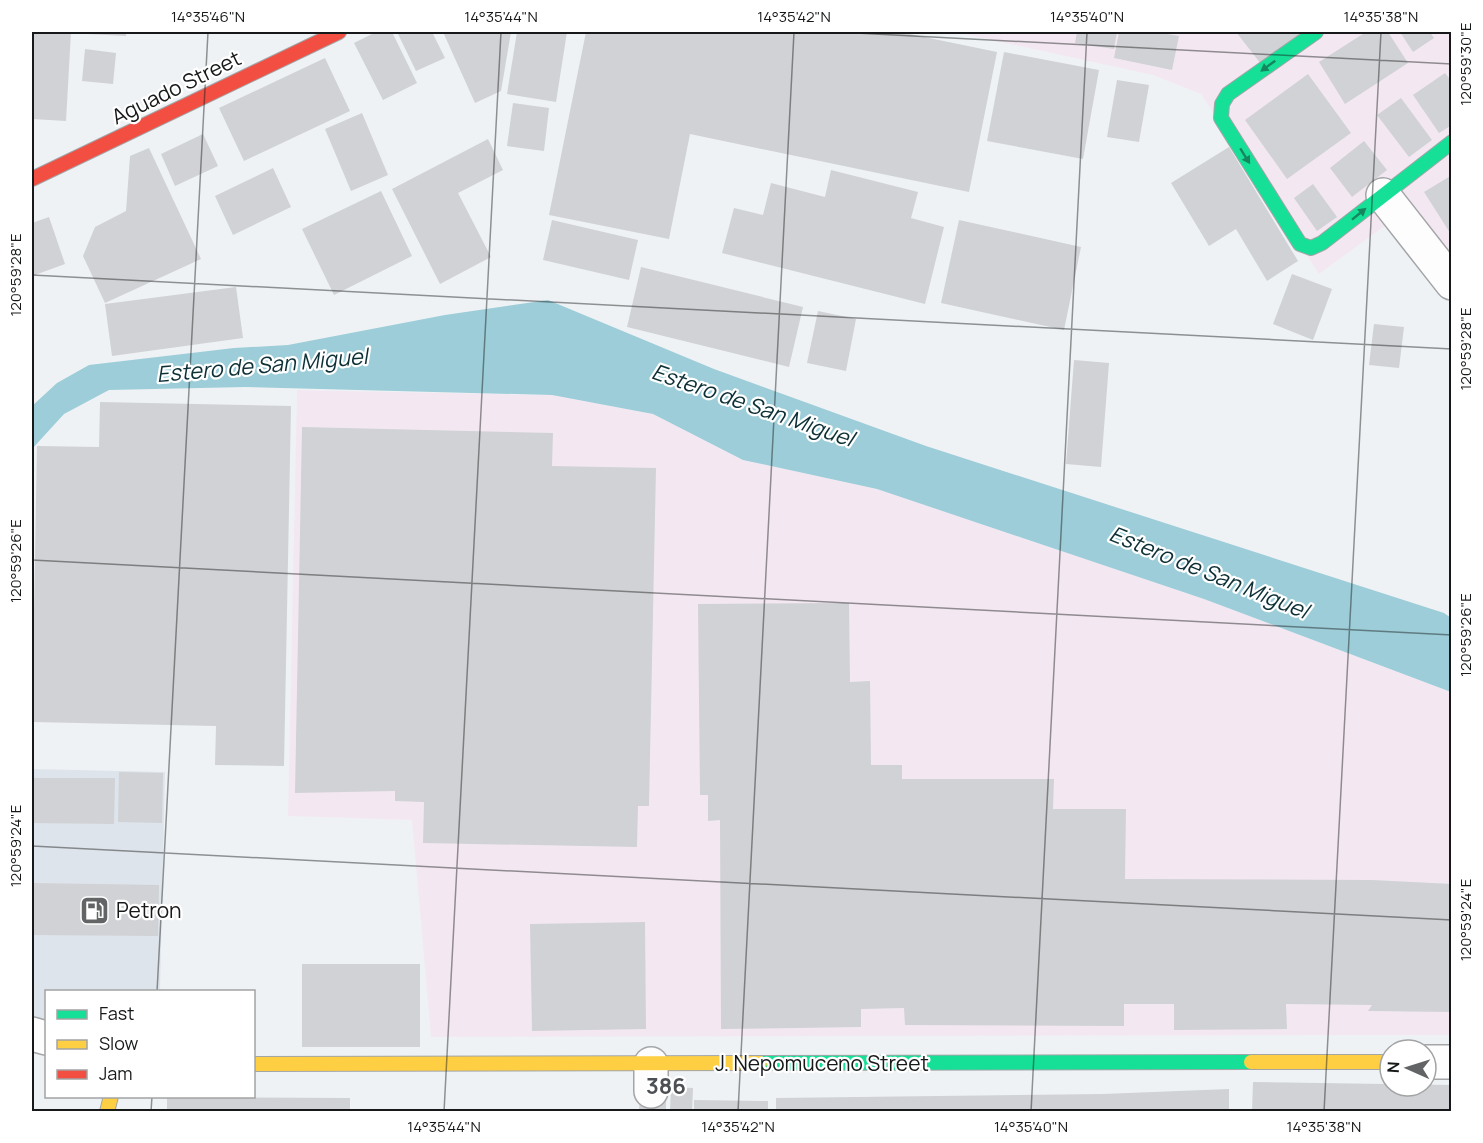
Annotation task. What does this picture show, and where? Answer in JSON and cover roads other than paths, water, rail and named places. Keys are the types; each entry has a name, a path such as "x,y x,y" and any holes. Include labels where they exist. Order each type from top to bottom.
{"street":[{"name":"Aguado Street","path":"32,179 339,32"},
{"path":"1316,32 1228,94 1222,104 1221,118 1300,244 1311,248 1322,243 1452,142"},
{"path":"1383,195 1452,283"},
{"name":"J. Nepomuceno Street","path":"255,1064 651,1077 1378,1062"}],"water":[{"name":"Estero de San Miguel","path":"548,300 714,369 926,446 1444,613 1451,618 1451,692 1204,599 877,489 743,460 653,414 552,395 245,387 109,390 64,414 32,449 32,406 57,383 89,365 234,348 288,345 445,315"}],"place":[{"name":"Petron","path":"95,910"}],"district":[{"name":"386","path":"666,1086"}]}
